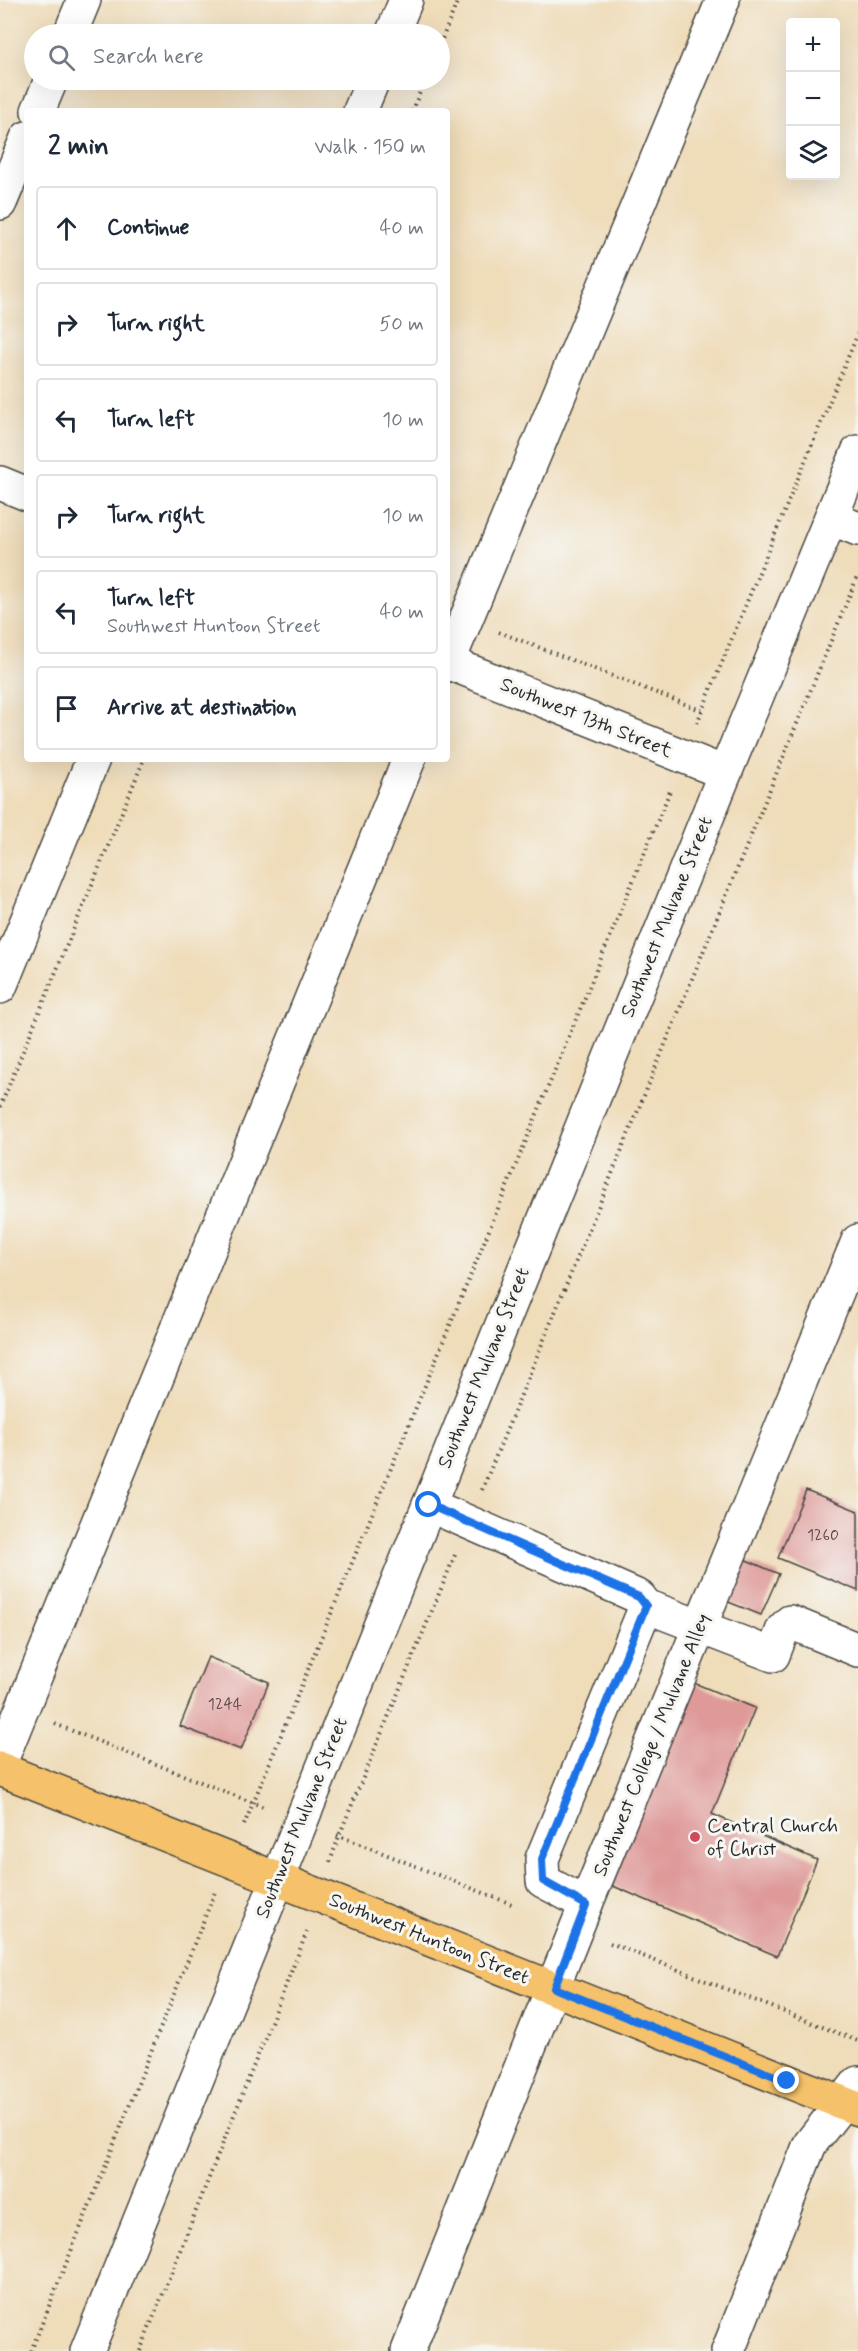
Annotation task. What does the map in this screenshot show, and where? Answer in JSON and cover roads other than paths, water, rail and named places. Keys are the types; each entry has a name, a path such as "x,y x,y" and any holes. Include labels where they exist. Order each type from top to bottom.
{"main road":[{"name":"Southwest Huntoon Street","path":"0,1769 554,1988 852,2098"}],"street":[{"path":"74,24 84,0"},
{"path":"396,24 406,0"},
{"path":"450,657 723,0"},
{"path":"39,108 47,90"},
{"path":"361,108 369,90"},
{"path":"0,203 24,145"},
{"name":"Southwest Mulvane Street","path":"87,2351 725,773 845,523 858,452"},
{"path":"0,483 24,493"},
{"name":"Southwest 13th Street","path":"450,664 725,773"},
{"path":"0,987 92,762"},
{"path":"0,1763 408,762"},
{"name":"Southwest College / Mulvane Alley","path":"408,2351 581,1917 858,1241"},
{"path":"429,1505 639,1597 646,1606 773,1655 783,1629 790,1622 858,1650"},
{"path":"581,1917 543,1881 542,1859 646,1606"},
{"path":"728,2351 810,2144 852,2098"}],"place":[{"name":"Central Church of Christ","path":"695,1837"}]}
